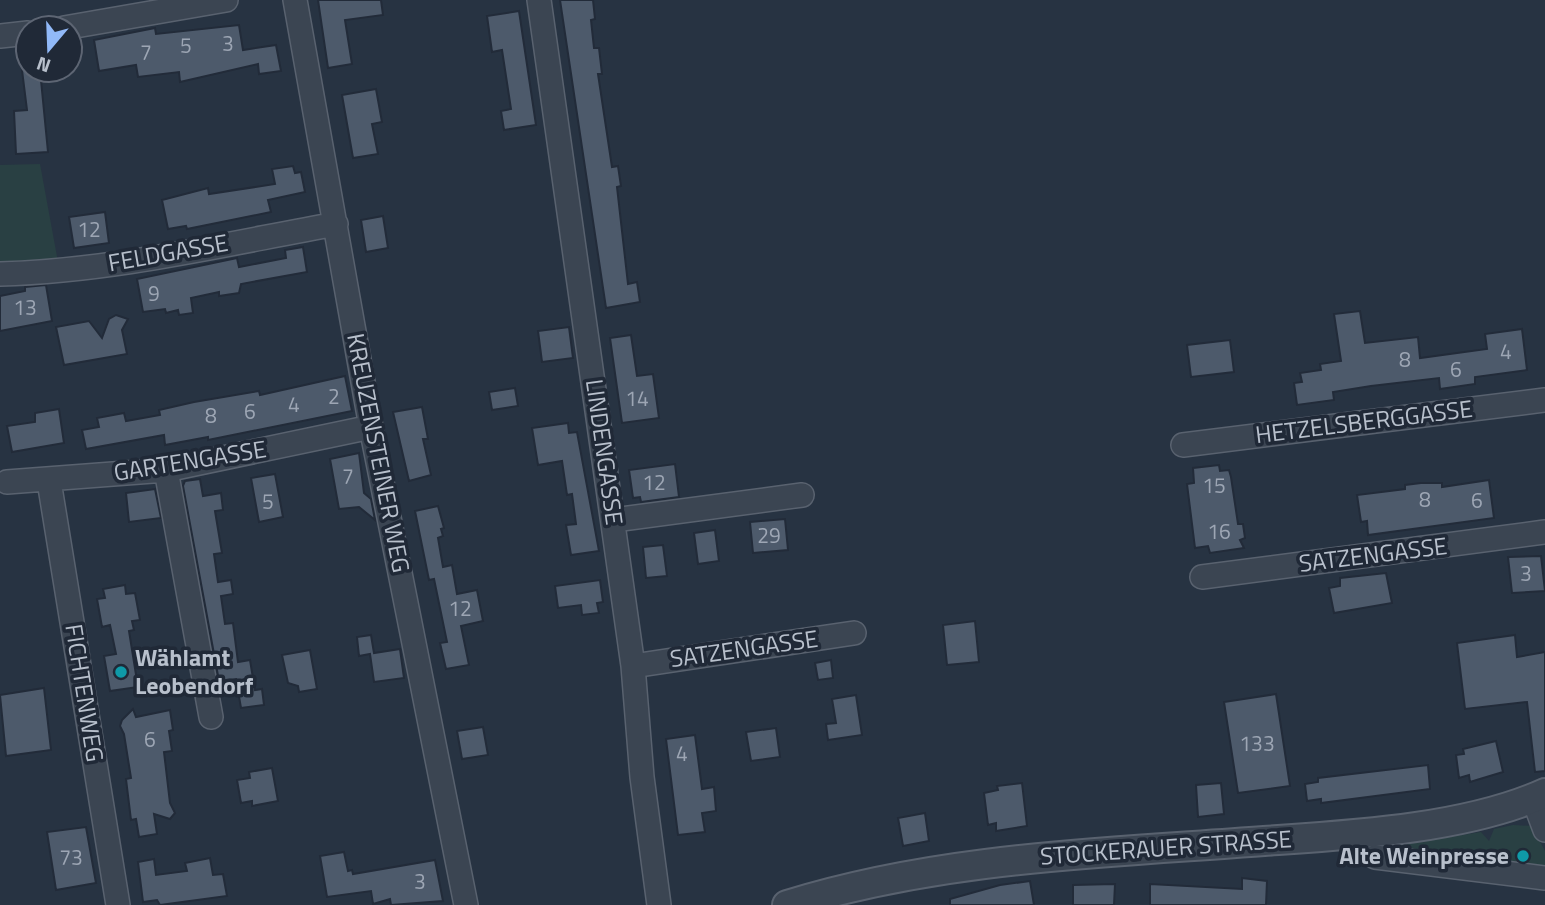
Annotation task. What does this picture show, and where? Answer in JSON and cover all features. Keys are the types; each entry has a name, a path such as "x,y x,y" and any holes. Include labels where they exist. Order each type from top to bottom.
{"street":[{"path":"84,25 226,0"},
{"name":"KREUZENSTEINER WEG","path":"295,0 371,428 466,905"},
{"name":"LINDENGASSE","path":"539,0 614,520 659,905"},
{"name":"FELDGASSE","path":"0,274 62,271 336,224"},
{"name":"HETZELSBERGGASSE","path":"1183,445 1545,400"},
{"name":"GARTENGASSE","path":"7,482 49,481 166,470 371,428"},
{"path":"166,470 211,717"},
{"name":"FICHTENWEG","path":"49,481 118,905"},
{"path":"614,520 802,495"},
{"name":"SATZENGASSE","path":"1202,577 1545,532"},
{"name":"SATZENGASSE","path":"633,666 854,633"},
{"path":"1539,796 1545,830"},
{"name":"STOCKERAUER STRASSE","path":"787,905 869,884 997,862 1359,834 1466,817 1539,796"},
{"path":"1375,857 1545,878"}],"green space":[{"path":"40,164 58,262 0,268 0,165"},
{"path":"1513,825 1532,826 1545,851 1545,868 1383,848 1481,832 1489,841 1494,829"}],"building":[{"path":"318,0 381,0 383,15 345,20 352,64 328,68"},
{"path":"560,0 593,0 595,19 591,20 594,48 599,48 602,74 598,74 612,167 618,166 621,186 617,187 628,284 637,282 640,302 606,308"},
{"path":"519,11 536,125 504,130 501,111 511,109 502,50 492,52 487,16"},
{"path":"239,25 243,50 276,45 281,71 259,74 258,64 180,82 179,72 138,77 136,65 99,71 94,40 155,28 156,34"},
{"path":"24,84 41,84 48,152 16,154 14,111 27,110"},
{"path":"376,89 382,122 372,124 378,154 353,158 342,95"},
{"path":"293,166 295,173 301,172 305,192 268,200 271,212 187,229 186,226 168,229 162,200 208,188 209,194 275,184 272,169"},
{"path":"105,212 109,243 74,248 69,217"},
{"path":"383,216 388,248 366,252 361,220"},
{"path":"303,247 307,272 241,284 239,293 219,296 219,292 191,298 193,313 179,315 178,310 166,313 165,309 143,312 137,279 237,258 239,267 286,258 285,250"},
{"path":"46,285 52,321 0,331 0,296 25,291 25,287"},
{"path":"1360,311 1365,343 1418,337 1420,358 1487,349 1485,334 1522,329 1527,370 1475,377 1475,384 1440,389 1439,378 1371,386 1333,392 1334,400 1297,405 1294,383 1302,382 1300,373 1321,370 1320,364 1341,361 1334,314"},
{"path":"116,315 128,319 122,330 127,354 64,365 56,327 89,321 102,338 109,319"},
{"path":"569,327 573,358 542,362 538,331"},
{"path":"631,335 637,376 653,374 659,418 622,423 610,338"},
{"path":"1230,340 1234,372 1191,377 1187,345"},
{"path":"345,376 352,411 208,440 208,437 165,445 164,435 86,449 82,430 99,427 97,418 124,413 126,421 160,415 159,410 194,402 259,391 260,395"},
{"path":"515,388 518,406 492,410 489,392"},
{"path":"422,407 428,439 423,439 431,475 409,481 393,412"},
{"path":"59,409 64,443 12,452 7,426 35,422 35,413"},
{"path":"568,423 569,433 577,432 599,551 571,555 566,525 576,524 572,494 567,495 562,461 538,465 532,428"},
{"path":"359,453 364,493 371,499 375,520 359,507 339,509 330,459"},
{"path":"675,464 679,497 641,502 640,497 633,498 629,470"},
{"path":"1219,465 1220,471 1229,470 1238,524 1243,524 1245,538 1240,540 1244,548 1210,553 1208,546 1195,548 1187,484 1194,483 1193,468"},
{"path":"275,474 283,517 259,522 251,478"},
{"path":"200,479 203,496 221,493 223,510 215,511 222,553 214,554 218,582 231,580 233,594 221,596 225,624 233,623 238,662 250,660 255,690 262,689 264,705 241,708 236,679 219,681 183,486 185,481"},
{"path":"1489,480 1494,518 1368,535 1367,521 1361,522 1357,495 1405,489 1405,485 1421,483 1442,483 1442,487"},
{"path":"155,489 161,518 129,522 126,493"},
{"path":"438,506 444,528 441,529 443,536 438,538 443,567 452,565 457,594 477,590 483,621 461,626 469,665 446,669 440,643 447,642 434,579 429,580 415,511"},
{"path":"785,519 788,550 753,553 750,522"},
{"path":"715,530 719,561 698,564 694,533"},
{"path":"663,545 667,576 646,578 643,547"},
{"path":"1541,556 1545,591 1512,593 1508,557"},
{"path":"1386,573 1392,603 1334,613 1329,588 1340,586 1340,578"},
{"path":"600,580 603,602 597,603 599,613 582,615 581,605 558,608 555,586"},
{"path":"125,585 126,594 135,593 140,620 132,621 134,630 129,631 138,687 110,691 104,656 116,654 110,625 102,627 97,599 105,598 103,589"},
{"path":"975,621 979,662 947,665 943,625"},
{"path":"371,635 374,653 400,649 404,678 374,682 370,654 359,656 357,637"},
{"path":"1515,635 1517,657 1545,652 1545,771 1535,772 1527,702 1465,709 1457,643"},
{"path":"310,650 317,689 299,692 298,686 288,683 282,655"},
{"path":"831,660 833,678 818,680 815,663"},
{"path":"44,688 51,750 6,756 0,695"},
{"path":"1276,694 1290,786 1238,793 1224,702"},
{"path":"856,695 862,735 828,740 826,724 836,723 832,699"},
{"path":"133,709 136,717 170,710 173,730 169,731 172,751 164,752 170,803 175,813 170,819 154,814 157,834 139,837 136,819 131,820 126,779 131,778 124,734 120,726"},
{"path":"483,727 488,755 462,759 457,731"},
{"path":"776,728 780,757 751,761 746,732"},
{"path":"695,735 702,789 714,787 716,811 702,813 705,832 678,835 666,739"},
{"path":"1496,741 1503,772 1470,782 1469,775 1459,778 1456,755 1464,754 1463,749"},
{"path":"1428,765 1430,789 1321,803 1321,799 1307,801 1305,784 1318,782 1318,778"},
{"path":"272,768 278,801 252,806 252,801 241,803 237,780 250,778 249,772"},
{"path":"1022,783 1027,826 996,831 996,823 988,825 984,793 998,790 997,786"},
{"path":"1221,783 1224,814 1198,817 1196,785"},
{"path":"925,813 929,841 903,846 898,818"},
{"path":"86,827 96,883 56,890 47,832"},
{"path":"344,852 348,871 352,870 353,874 435,860 443,901 391,905 390,899 373,904 371,891 327,897 320,856"},
{"path":"210,858 213,875 223,874 227,896 160,905 157,900 143,902 138,862 154,859 156,875 187,871 185,863"},
{"path":"1242,878 1267,881 1266,905 1150,905 1150,884 1242,889"},
{"path":"1030,881 1034,905 950,905 950,899 1000,885"},
{"path":"1115,884 1114,905 1073,905 1073,885"}],"place":[{"name":"Wählamt Leobendorf","path":"121,672"},
{"name":"Alte Weinpresse","path":"1523,856"}]}
